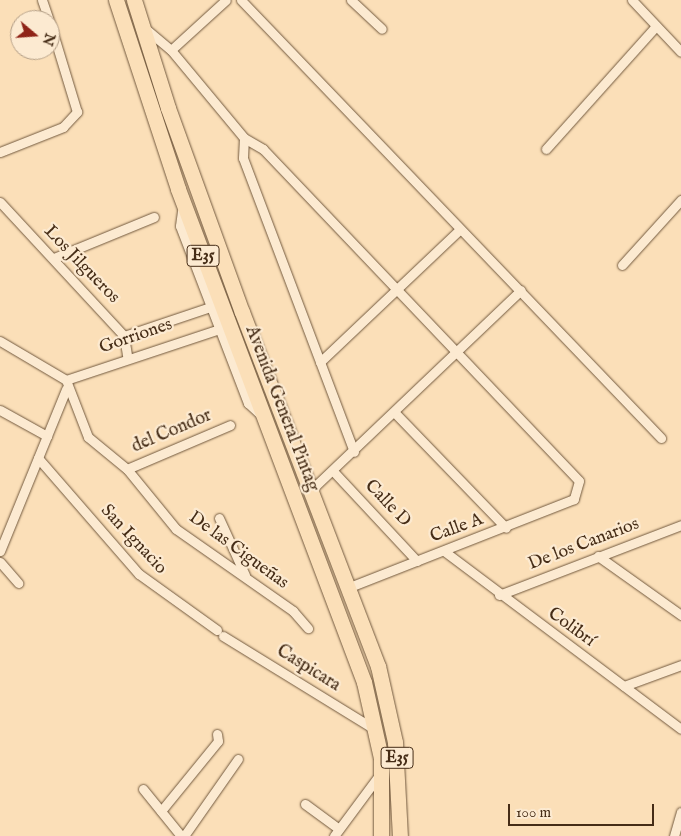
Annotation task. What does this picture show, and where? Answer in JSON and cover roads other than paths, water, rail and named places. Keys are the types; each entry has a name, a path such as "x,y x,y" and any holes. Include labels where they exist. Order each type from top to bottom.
{"highway":[{"name":"Avenida General Pintag","path":"116,0 183,202 354,652 376,731 382,772 381,836"},
{"name":"Avenida General Pintag","path":"134,0 171,117 310,491 350,587 390,713 400,836"}],"street":[{"path":"171,50 226,0"},
{"path":"241,0 661,438"},
{"path":"351,0 382,29"},
{"path":"632,0 681,52"},
{"path":"141,21 171,50 244,138 263,149 457,356"},
{"path":"546,149 656,26"},
{"path":"0,152 64,128 77,112 60,57"},
{"path":"244,138 243,158 354,452"},
{"path":"622,265 681,200"},
{"name":"Los Jilgueros","path":"0,202 54,258 124,336"},
{"path":"183,202 180,226 210,307 248,403 266,420"},
{"path":"54,258 154,217"},
{"path":"320,362 394,289 460,229"},
{"path":"310,491 457,356 521,290"},
{"path":"127,356 124,336 210,307"},
{"name":"Gorriones","path":"66,384 127,356 219,329"},
{"path":"0,341 66,384 0,552"},
{"name":"Calle A","path":"350,587 506,528 574,498 580,486 577,476 457,356"},
{"name":"De las Cigueñas","path":"66,384 88,438 127,469 176,529 245,575 293,611 308,628"},
{"path":"0,410 47,436"},
{"path":"396,414 506,528"},
{"name":"del Condor","path":"127,469 230,424"},
{"name":"San Ignacio","path":"38,458 139,574 220,633"},
{"name":"Calle D","path":"333,471 417,561"},
{"path":"219,518 245,575"},
{"name":"De los Canarios","path":"499,595 681,525"},
{"name":"Colibrí","path":"444,551 499,595 681,729"},
{"path":"598,556 681,615"},
{"path":"0,562 18,583"},
{"name":"Caspicara","path":"220,633 376,731"},
{"path":"624,686 681,665"},
{"path":"161,811 218,741 217,734"},
{"path":"143,789 182,836 238,760"},
{"path":"306,804 336,833 382,772"},
{"path":"674,836 681,812"}]}
